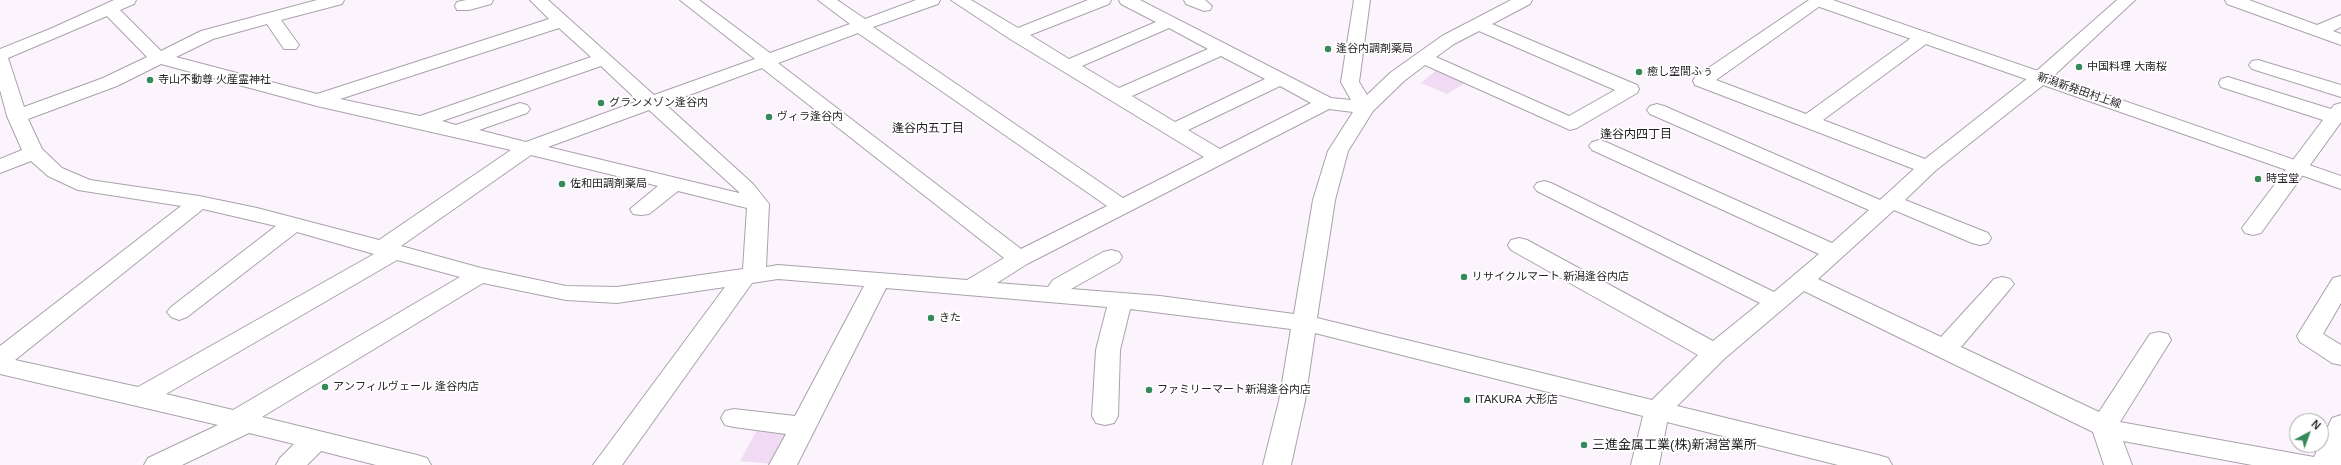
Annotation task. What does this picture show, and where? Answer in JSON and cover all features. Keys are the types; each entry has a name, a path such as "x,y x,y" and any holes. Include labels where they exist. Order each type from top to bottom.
{"street":[{"path":"0,54 110,9 128,0"},
{"path":"17,116 110,82 208,35 271,18 297,5 336,0"},
{"path":"463,6 485,0"},
{"path":"538,0 746,188 758,204 750,275 607,465"},
{"path":"688,0 1019,259"},
{"path":"826,0 1123,207"},
{"path":"141,397 388,251 527,148 932,0"},
{"path":"959,0 1219,157"},
{"path":"1016,35 1103,0"},
{"path":"1128,0 1326,103 1365,108"},
{"path":"1362,0 1350,82 1365,108"},
{"path":"1277,465 1292,401 1324,200 1338,151 1365,108 1397,77 1423,58 1478,24 1524,0"},
{"path":"1818,0 1702,81 1928,167"},
{"name":"新潟新発田村上線","path":"1818,0 2341,183"},
{"path":"1645,465 1657,410 1715,353 1835,253 1928,167 2040,78 2127,0"},
{"path":"2233,0 2341,40"},
{"path":"110,9 158,58 318,100 421,122 758,204"},
{"path":"271,18 290,45"},
{"path":"2318,32 2341,20"},
{"path":"318,100 562,21"},
{"path":"1066,66 1169,22"},
{"path":"1423,58 1570,124 1630,89 1478,24"},
{"path":"1809,121 1924,37"},
{"path":"1117,96 1222,49"},
{"path":"0,59 17,116 33,152 55,172 85,186 199,202 257,214 480,275 566,293 617,295 778,272 1120,301 1305,323 1878,465"},
{"path":"421,122 604,59"},
{"path":"2258,66 2341,91"},
{"path":"1173,130 1280,79"},
{"path":"2228,83 2338,118 2297,168 2252,228"},
{"path":"970,289 1019,259 1326,103"},
{"path":"457,131 520,108"},
{"path":"1657,110 1888,205 1980,238"},
{"path":"1599,146 1835,253"},
{"path":"0,168 33,152"},
{"path":"641,209 674,184"},
{"path":"1544,187 1776,302"},
{"path":"0,359 199,202"},
{"path":"179,312 293,224"},
{"path":"1519,245 1715,353"},
{"path":"1056,296 1061,285 1111,257"},
{"path":"158,465 241,421 480,275"},
{"path":"783,465 879,280"},
{"path":"1802,281 2113,430 2308,465"},
{"path":"2341,283 2309,336 2341,357"},
{"path":"1945,349 2002,284"},
{"path":"1105,416 1108,350 1120,301"},
{"path":"2104,425 2159,340"},
{"path":"0,365 141,397 417,465"},
{"path":"734,418 802,427"},
{"path":"2104,425 2118,465"},
{"path":"2331,465 2328,458 2341,426"},
{"path":"290,465 316,440"}],"shaded area":[{"path":"1441,66 1470,80 1447,94 1421,83"},
{"path":"761,423 801,428 782,465 740,461"}],"place":[{"name":"逢谷内調剤薬局","path":"1328,49"},
{"name":"中国料理 大南桜","path":"2079,67"},
{"name":"癒し空間ふぅ","path":"1639,72"},
{"name":"寺山不動尊 火産霊神社","path":"150,80"},
{"name":"グランメゾン逢谷内","path":"601,103"},
{"name":"ヴィラ逢谷内","path":"769,117"},
{"name":"時宝堂","path":"2258,179"},
{"name":"佐和田調剤薬局","path":"562,184"},
{"name":"リサイクルマート 新潟逢谷内店","path":"1464,277"},
{"name":"きた","path":"931,318"},
{"name":"アンフィルヴェール 逢谷内店","path":"325,387"},
{"name":"ファミリーマート新潟逢谷内店","path":"1149,390"},
{"name":"ITAKURA 大形店","path":"1467,400"},
{"name":"三進金属工業(株)新潟営業所","path":"1584,445"}],"district":[{"name":"逢谷内五丁目","path":"928,129"},
{"name":"逢谷内四丁目","path":"1636,135"}]}
